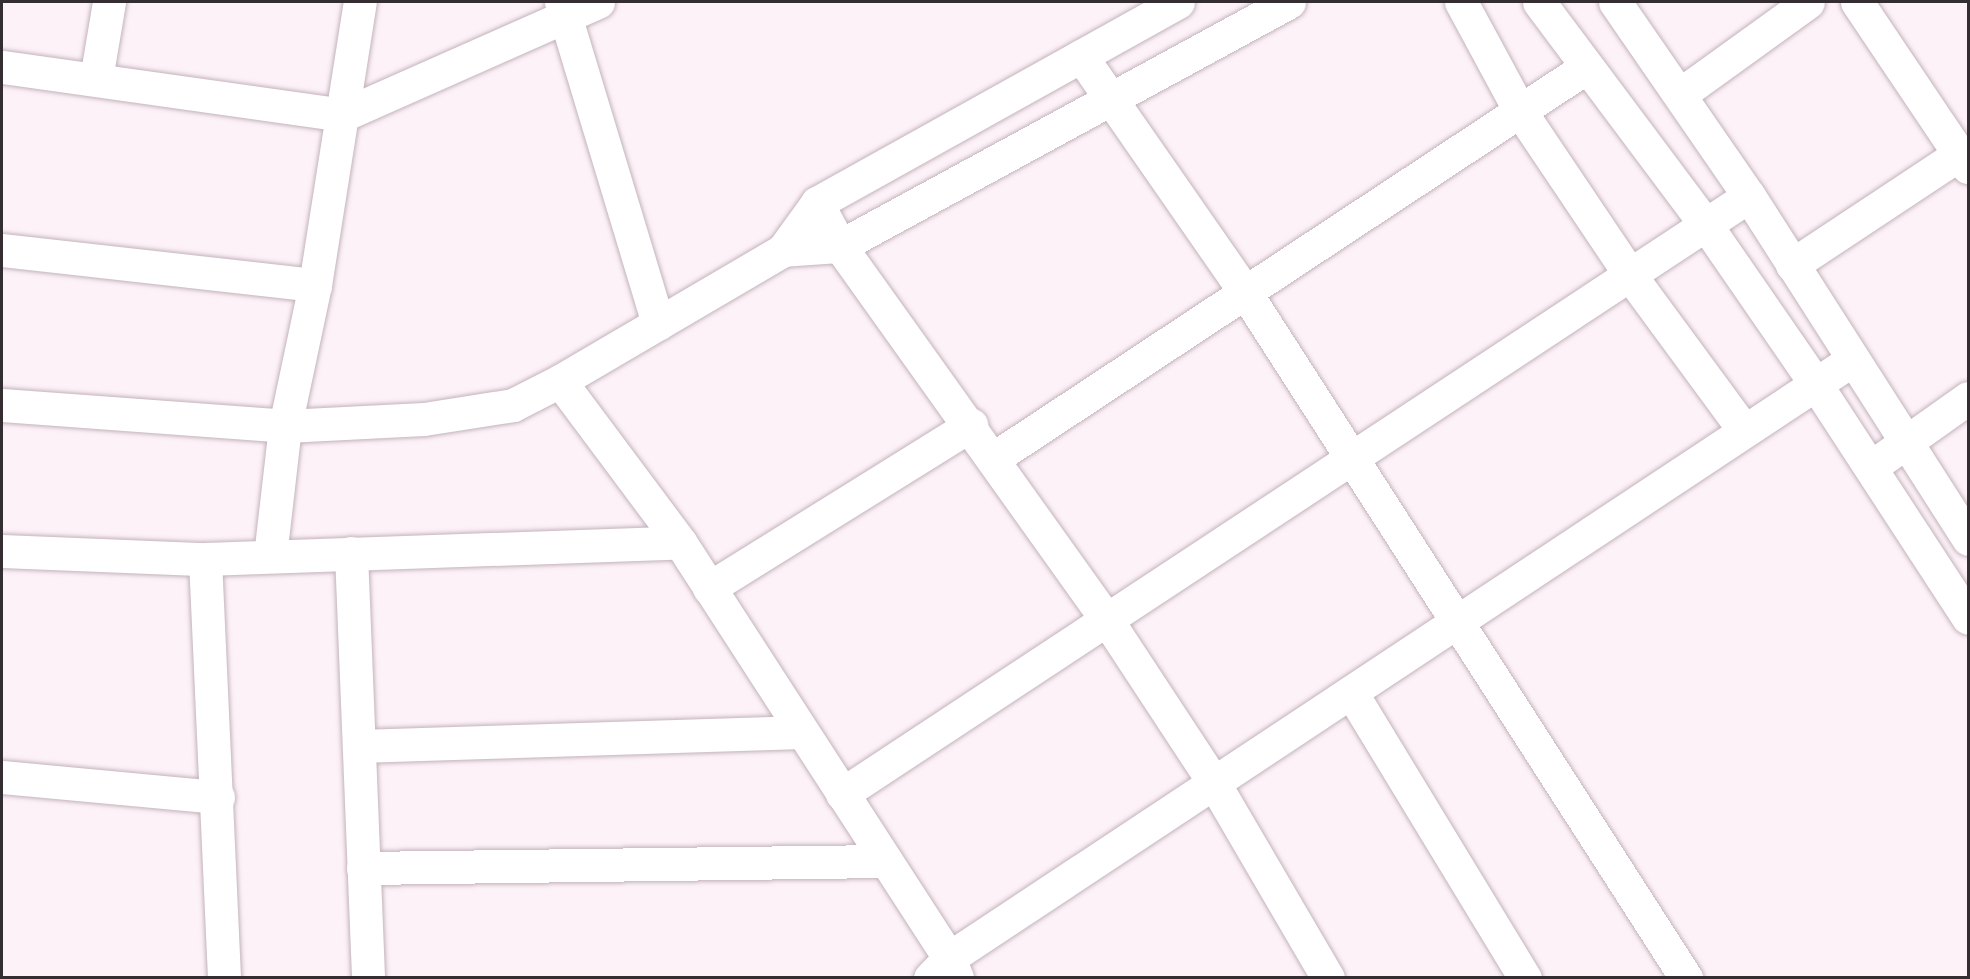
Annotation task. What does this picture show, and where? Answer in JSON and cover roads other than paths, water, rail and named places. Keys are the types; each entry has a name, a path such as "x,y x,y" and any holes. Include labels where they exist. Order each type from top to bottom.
{"street":[{"path":"96,79 108,2"},
{"path":"270,556 285,426 315,285 360,2"},
{"path":"2,66 343,115 563,9 598,2"},
{"path":"2,405 285,426 424,418 513,405 560,381 783,250 817,203 1178,2"},
{"path":"783,250 840,246 1111,97 1246,11 1289,2"},
{"path":"1461,2 1520,111 1630,274 1744,430"},
{"path":"1539,2 1585,68 1706,225 1815,383 1968,618"},
{"path":"1615,2 1682,93 1968,539"},
{"path":"1682,93 1808,2"},
{"path":"1792,265 1964,161 1857,2"},
{"path":"563,9 658,324"},
{"path":"1081,56 1245,292 1350,459 1458,621 1686,978"},
{"path":"994,458 1585,68"},
{"path":"842,794 1749,196"},
{"path":"817,203 840,246 971,425 1107,620 1214,783 1328,978"},
{"path":"2,250 315,285"},
{"path":"560,381 680,542 886,861 945,971 1214,783 1852,360"},
{"path":"1871,467 1968,398"},
{"path":"709,588 971,425"},
{"path":"2,551 205,559 680,542"},
{"path":"351,553 368,978"},
{"path":"205,559 218,797 224,978"},
{"path":"1351,692 1525,978"},
{"path":"359,746 802,732"},
{"path":"2,777 218,797"},
{"path":"363,868 886,861"}]}
